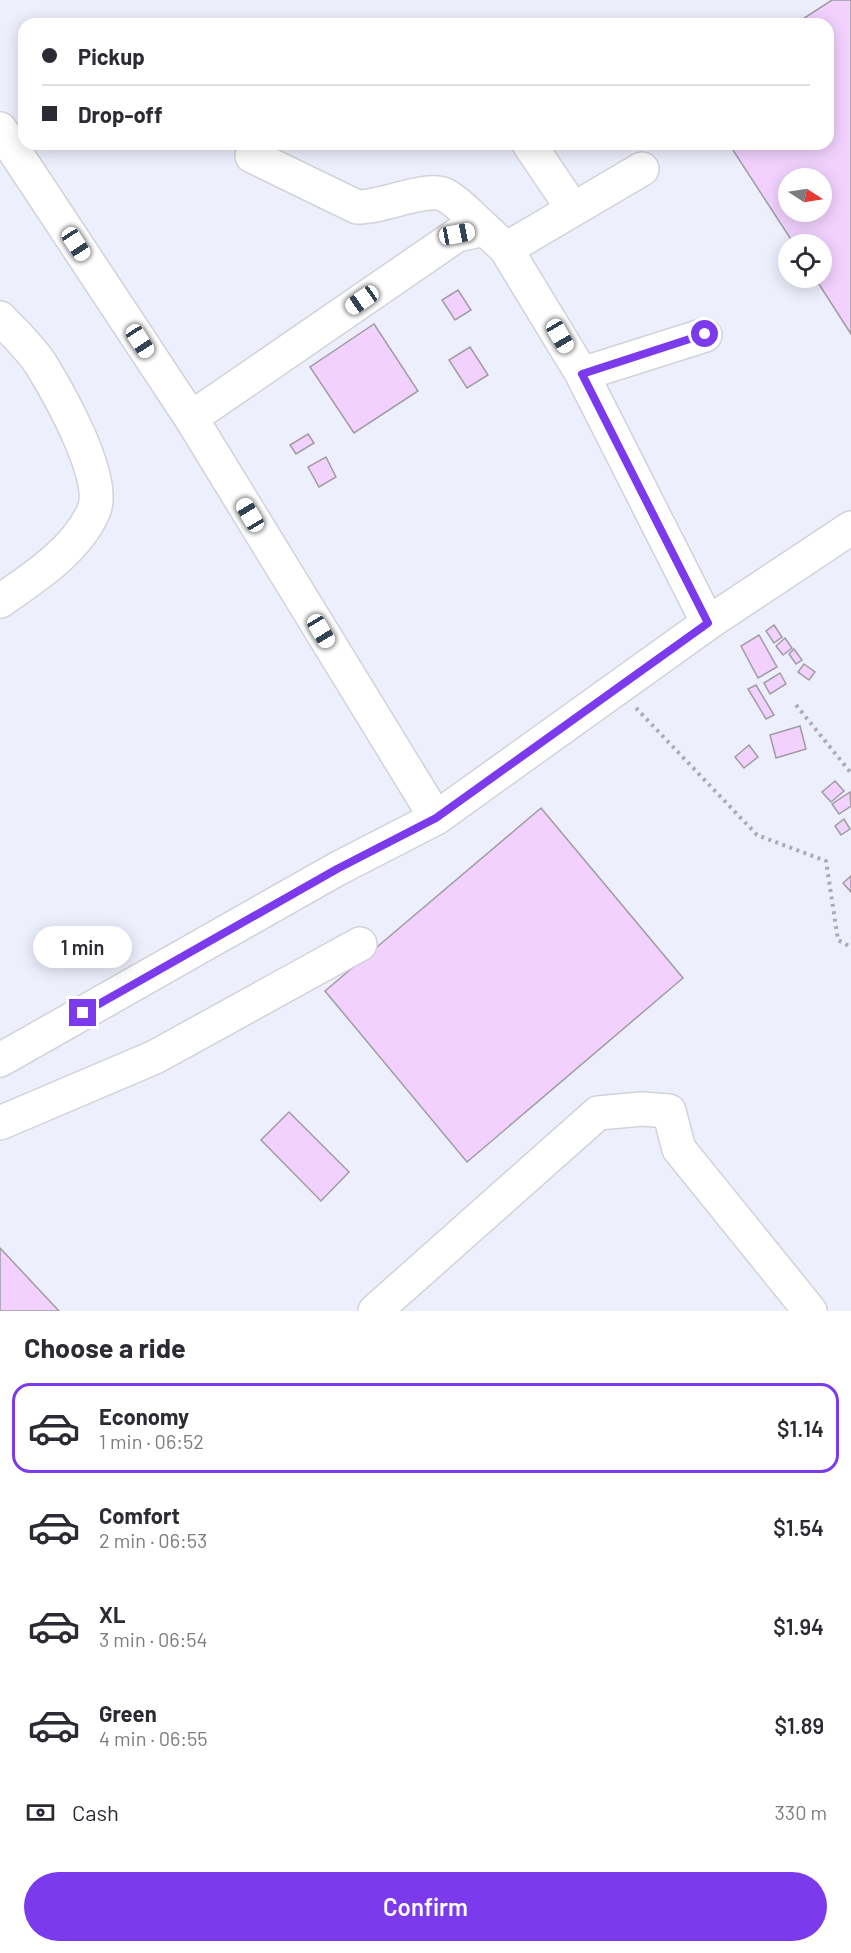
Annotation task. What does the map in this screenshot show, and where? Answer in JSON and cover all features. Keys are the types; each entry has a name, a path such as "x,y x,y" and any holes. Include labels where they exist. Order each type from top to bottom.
{"street":[{"path":"0,129 191,418 436,818"},
{"path":"533,150 573,209"},
{"path":"252,156 357,207 374,207 425,192 442,194 495,239 582,374 708,623"},
{"path":"191,418 457,234 495,239 573,209 642,169"},
{"path":"0,318 41,365 82,442 92,467 95,508 70,547 0,601"},
{"path":"582,374 705,334"},
{"path":"0,1060 337,869 436,818 708,623 851,528"},
{"path":"0,1123 155,1057 360,944"},
{"path":"375,1311 598,1113 642,1109 669,1111 679,1149 810,1311"}],"path":[{"path":"616,688 757,835 826,861 838,940 851,947"},
{"path":"796,705 851,773"}],"shaded area":[{"path":"0,0 851,0 851,1311 0,1311"}],"building":[{"path":"832,0 851,0 851,334 821,288 832,288 832,234 788,234 780,222 832,222 832,168 778,168 778,219 733,150 834,150 834,18 804,18"},
{"path":"458,290 471,310 455,320 442,300"},
{"path":"374,324 418,391 354,433 310,367"},
{"path":"470,347 488,375 467,388 449,360"},
{"path":"308,434 314,443 296,454 290,445"},
{"path":"326,457 336,477 319,487 308,467"},
{"path":"774,625 782,637 774,643 766,631"},
{"path":"759,635 777,667 758,678 741,646"},
{"path":"785,638 792,648 783,655 776,646"},
{"path":"794,649 802,660 796,664 789,654"},
{"path":"804,664 815,672 809,680 798,672"},
{"path":"780,673 786,684 770,694 764,683"},
{"path":"756,685 774,715 766,719 748,689"},
{"path":"800,726 806,749 776,758 770,735"},
{"path":"749,745 758,757 744,768 735,757"},
{"path":"835,781 844,791 831,802 822,792"},
{"path":"850,792 851,806 839,814 832,804"},
{"path":"541,808 683,978 467,1162 325,991"},
{"path":"844,819 850,829 841,835 835,826"},
{"path":"851,876 851,892 843,883"},
{"path":"289,1112 349,1172 321,1201 261,1140"},
{"path":"0,1248 59,1311 0,1311"}],"route":[{"path":"83,1013 337,869 436,818 708,623 582,374 705,334"}]}
